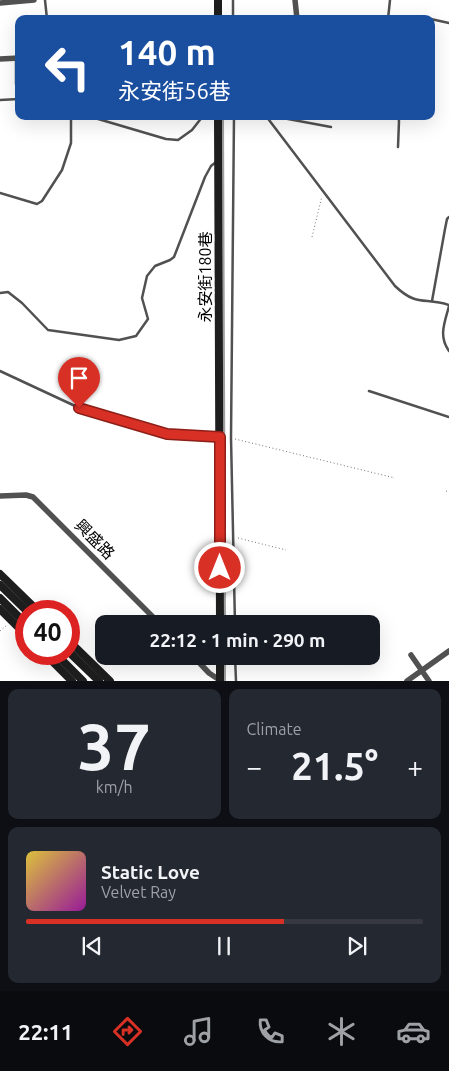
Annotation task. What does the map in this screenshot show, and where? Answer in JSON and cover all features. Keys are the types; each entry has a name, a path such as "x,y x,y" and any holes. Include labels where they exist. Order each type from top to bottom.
{"street":[{"path":"0,2 34,0"},
{"path":"218,0 218,15"},
{"path":"295,0 297,15"},
{"path":"0,59 15,58"},
{"name":"永安街180巷","path":"218,120 220,615"},
{"name":"興盛路","path":"0,496 26,495 33,497 151,615"},
{"path":"0,574 20,600"},
{"path":"0,585 18,600"},
{"path":"0,598 14,617"},
{"path":"0,608 14,617"},
{"path":"407,681 449,651"},
{"path":"80,653 104,680"},
{"path":"411,655 430,681"},
{"path":"80,661 104,680"},
{"path":"56,665 72,681"},
{"path":"67,665 83,681"},
{"path":"201,665 220,681"},
{"path":"220,665 220,681"}],"lane":[{"path":"45,0 47,15"},
{"path":"233,0 234,15"},
{"path":"388,15 390,0"},
{"path":"435,21 449,23"},
{"path":"0,100 15,99"},
{"path":"0,194 37,204 42,201 62,170 71,143 71,120"},
{"path":"102,120 166,139 178,140 192,130 200,120"},
{"path":"234,120 231,438 235,615"},
{"path":"269,120 395,286 406,296 414,300 449,305 442,334 444,344 449,351"},
{"path":"293,120 330,127"},
{"path":"398,147 399,120"},
{"path":"0,293 8,292 22,303 48,330 119,340 136,336 148,319 142,298 147,276 155,266 174,257 205,178 211,166 219,159"},
{"path":"432,302 447,219 449,218"},
{"path":"0,371 88,412 167,434 220,437"},
{"path":"369,391 449,417"},
{"path":"235,665 236,681"}],"path":[{"path":"312,237 323,191"},
{"path":"231,438 395,478"},
{"path":"233,537 286,550"},
{"path":"0,631 14,617"}],"waterway":[{"path":"223,120 225,615"},
{"path":"225,665 225,681"}],"route":[{"path":"79,408 167,434 220,437 220,568"}]}
